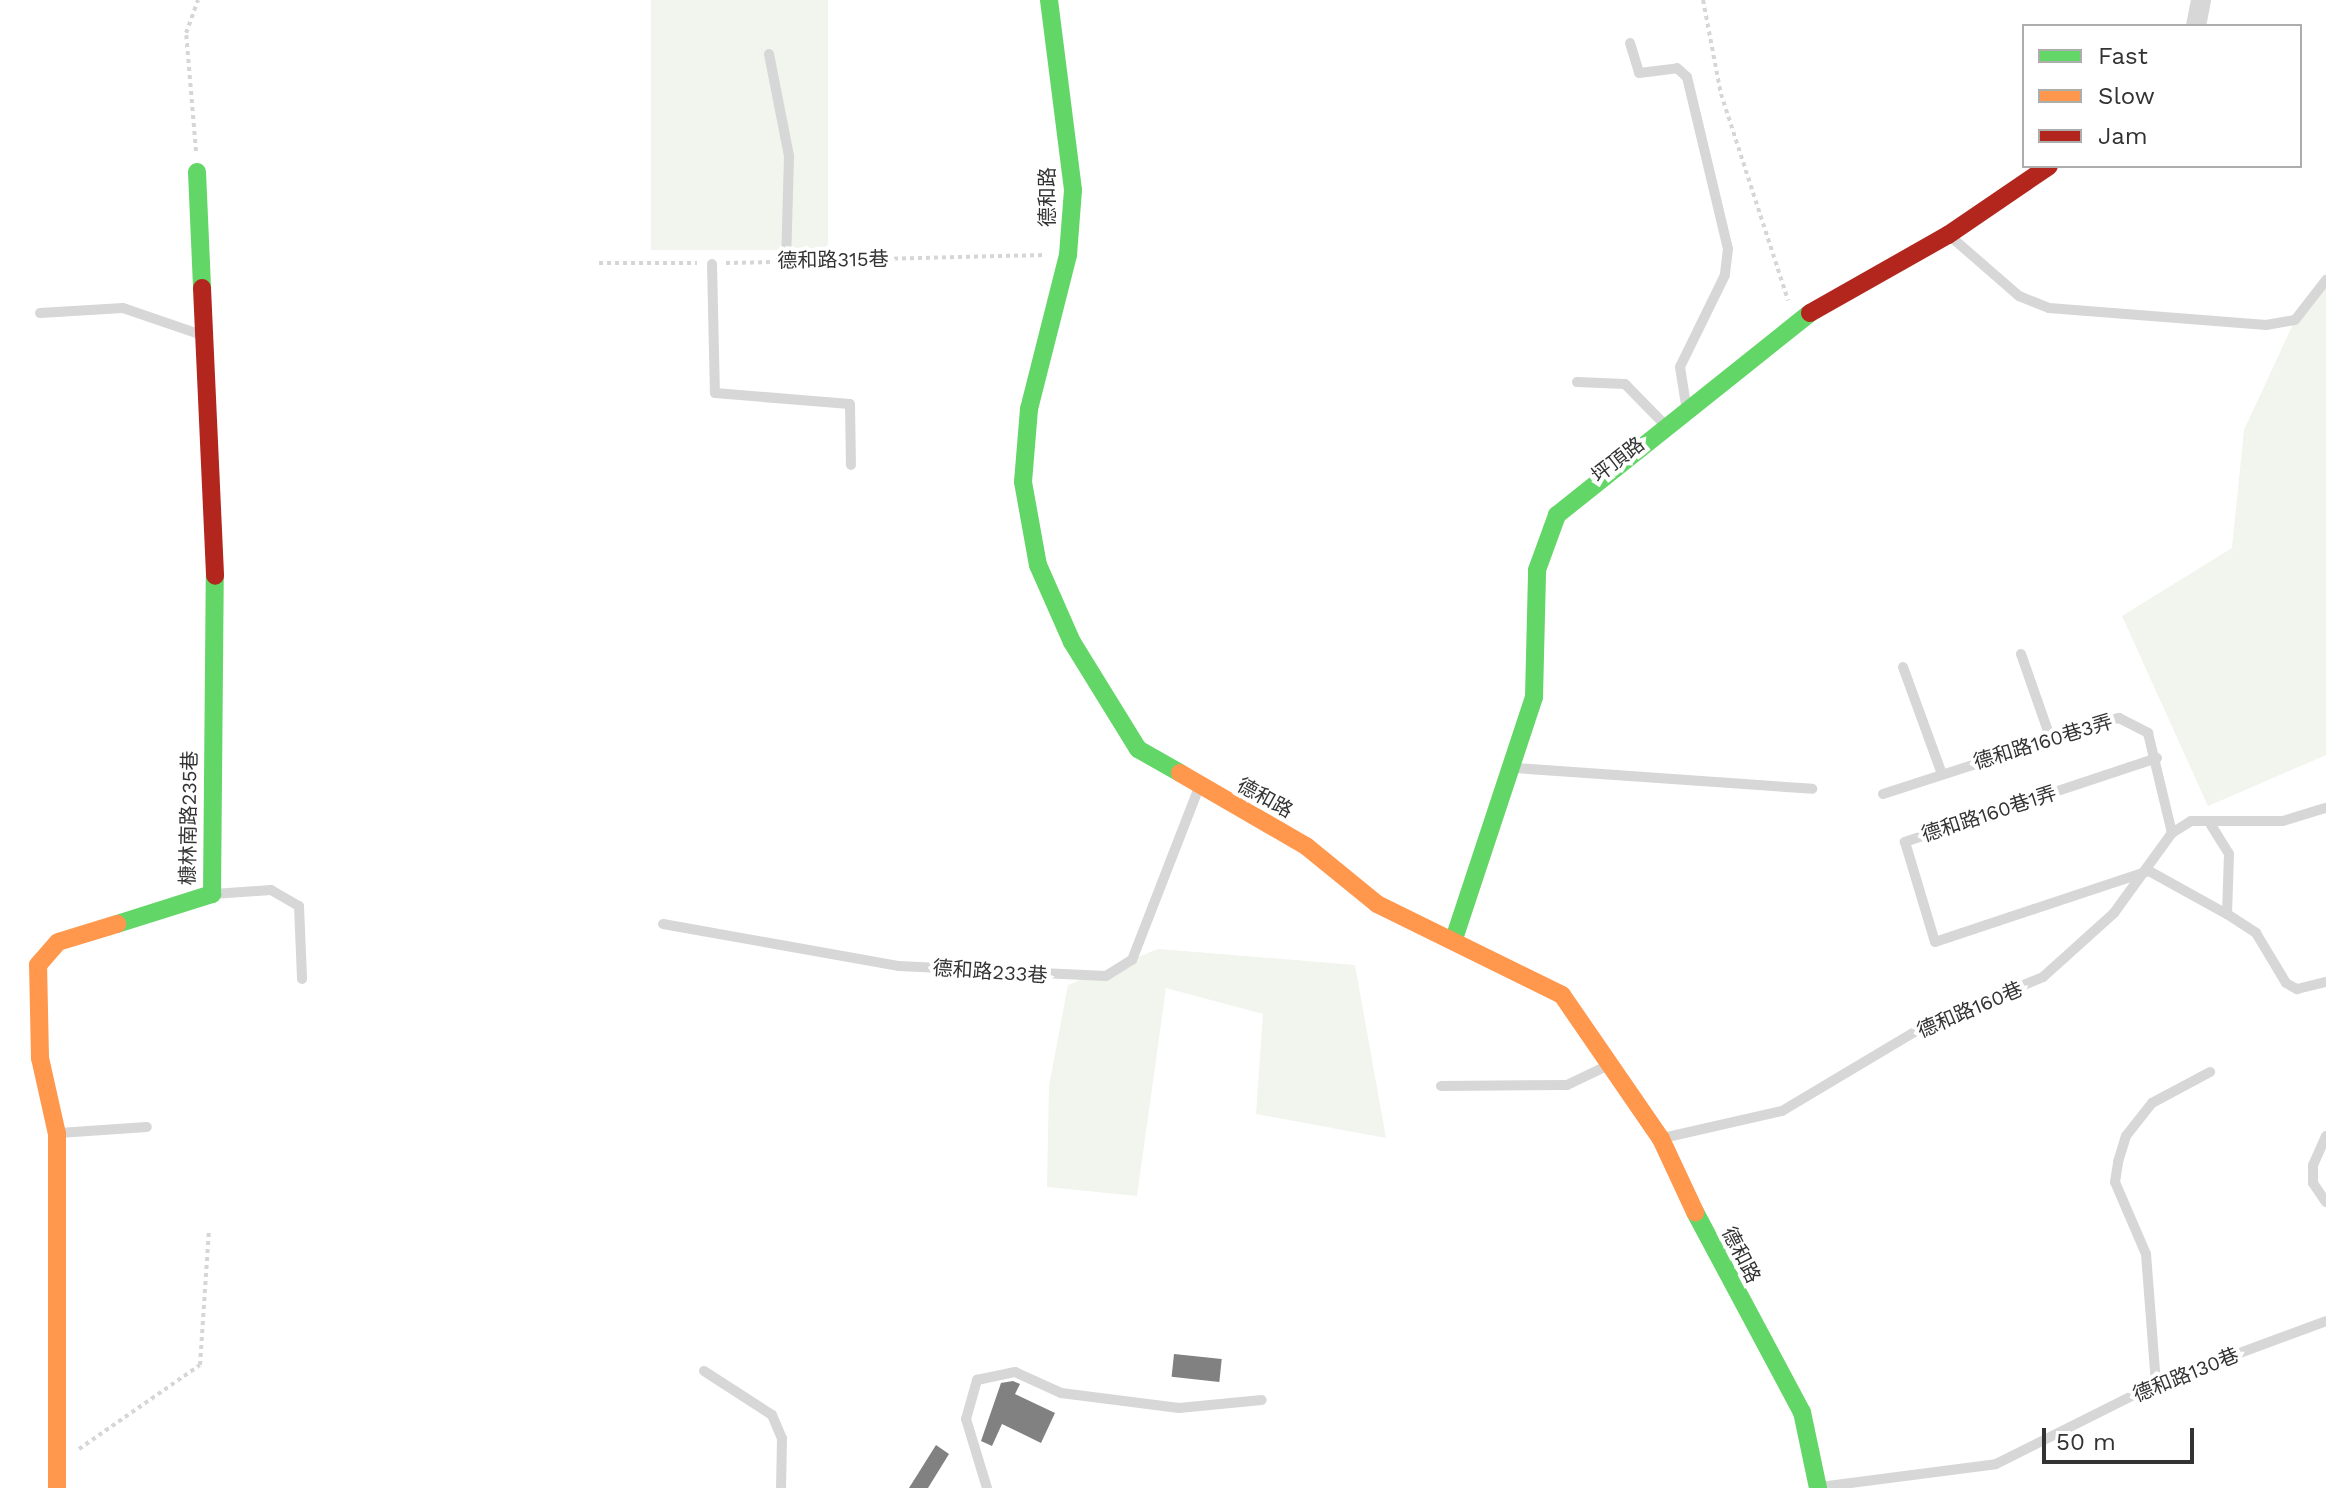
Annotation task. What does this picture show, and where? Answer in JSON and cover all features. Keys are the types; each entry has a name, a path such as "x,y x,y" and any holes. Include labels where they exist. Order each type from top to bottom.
{"street":[{"name":"德和路","path":"1049,0 1073,190 1068,255 1029,409 1023,482 1038,565 1072,642 1138,749 1199,787 1306,846 1377,904 1454,939 1562,995 1614,1063 1661,1139 1722,1270 1802,1412 1818,1487"},
{"path":"2196,24 2201,0"},
{"name":"坪頂路","path":"1454,939 1505,767 1534,697 1537,570 1547,532 1582,487 1795,322 1948,235 2046,168"},
{"name":"槺林南路235巷","path":"57,1488 57,1134 40,1058 38,965 58,942 212,894 215,581 197,172"}],"lane":[{"path":"1630,43 1639,73 1677,68 1687,77 1728,249 1725,275 1680,367 1687,407"},
{"path":"769,54 789,156 786,261"},
{"path":"1948,235 2019,296 2049,308 2266,325 2295,320 2326,280"},
{"path":"712,264 715,393 850,404 851,465"},
{"path":"40,313 123,308 204,335"},
{"path":"1577,382 1625,384 1664,424"},
{"path":"2021,654 2050,737"},
{"path":"1903,667 1942,774"},
{"name":"德和路160巷3弄","path":"1883,794 2050,737 2119,718 2148,733 2157,758 2172,833"},
{"name":"德和路160巷1弄","path":"2149,871 1935,942 1905,842 2157,758"},
{"path":"1505,767 1812,789"},
{"name":"德和路233巷","path":"663,924 899,966 1106,976 1132,960 1199,787"},
{"path":"2172,833 2191,821 2211,825 2283,821 2325,808"},
{"path":"2211,825 2229,854 2227,914"},
{"name":"德和路160巷","path":"1661,1139 1782,1111 1921,1028 2043,977 2149,871 2172,833"},
{"path":"2149,871 2227,914 2266,945 2286,983 2297,989 2326,982"},
{"path":"212,894 271,890 299,906 302,979"},
{"path":"1441,1086 1567,1085 1614,1063"},
{"path":"2156,1384 2146,1254 2115,1182 2118,1162 2126,1136 2152,1103 2210,1072"},
{"path":"57,1134 147,1127"},
{"path":"2326,1136 2313,1165 2313,1183 2326,1202"},
{"name":"德和路130巷","path":"1818,1487 1996,1464 2156,1384 2326,1321"},
{"path":"704,1371 772,1415 782,1438 781,1488"},
{"path":"987,1488 966,1419 977,1380 1015,1372 1061,1393 1179,1408 1262,1400"}],"path":[{"path":"197,172 186,33 198,0"},
{"path":"1703,0 1721,94 1795,322"},
{"name":"德和路315巷","path":"599,263 712,264 1068,255"},
{"path":"58,1456 200,1365 209,1230"}],"shaded area":[{"path":"651,0 828,0 828,250 651,250"},
{"path":"2326,280 2326,755 2208,806 2122,616 2232,548 2244,430 2295,320"},
{"path":"1158,949 1355,965 1386,1138 1256,1114 1263,1014 1166,988 1137,1196 1047,1187 1049,1086 1068,985"}],"building":[{"path":"1174,1354 1222,1359 1219,1382 1172,1377"},
{"path":"1013,1381 1020,1384 1015,1394 1055,1413 1041,1443 1002,1424 992,1446 981,1441 1001,1383"},
{"path":"936,1445 949,1454 928,1488 909,1488"}],"traffic: fast":[{"path":"1049,0 1073,190 1068,255 1029,409 1023,482 1038,565 1072,642 1138,749 1180,773"},
{"path":"197,172 202,288"},
{"path":"1454,939 1534,697 1537,570 1557,515 1810,313"},
{"path":"117,924 212,894 215,576"},
{"path":"1695,1212 1802,1412 1818,1488"}],"traffic: slow":[{"path":"1180,773 1306,846 1377,904 1562,995 1661,1139 1695,1212"},
{"path":"57,1488 57,1134 40,1058 38,965 58,942 117,924"}],"traffic: jam":[{"path":"1810,313 1948,235 2046,168"},
{"path":"202,288 215,576"}]}
